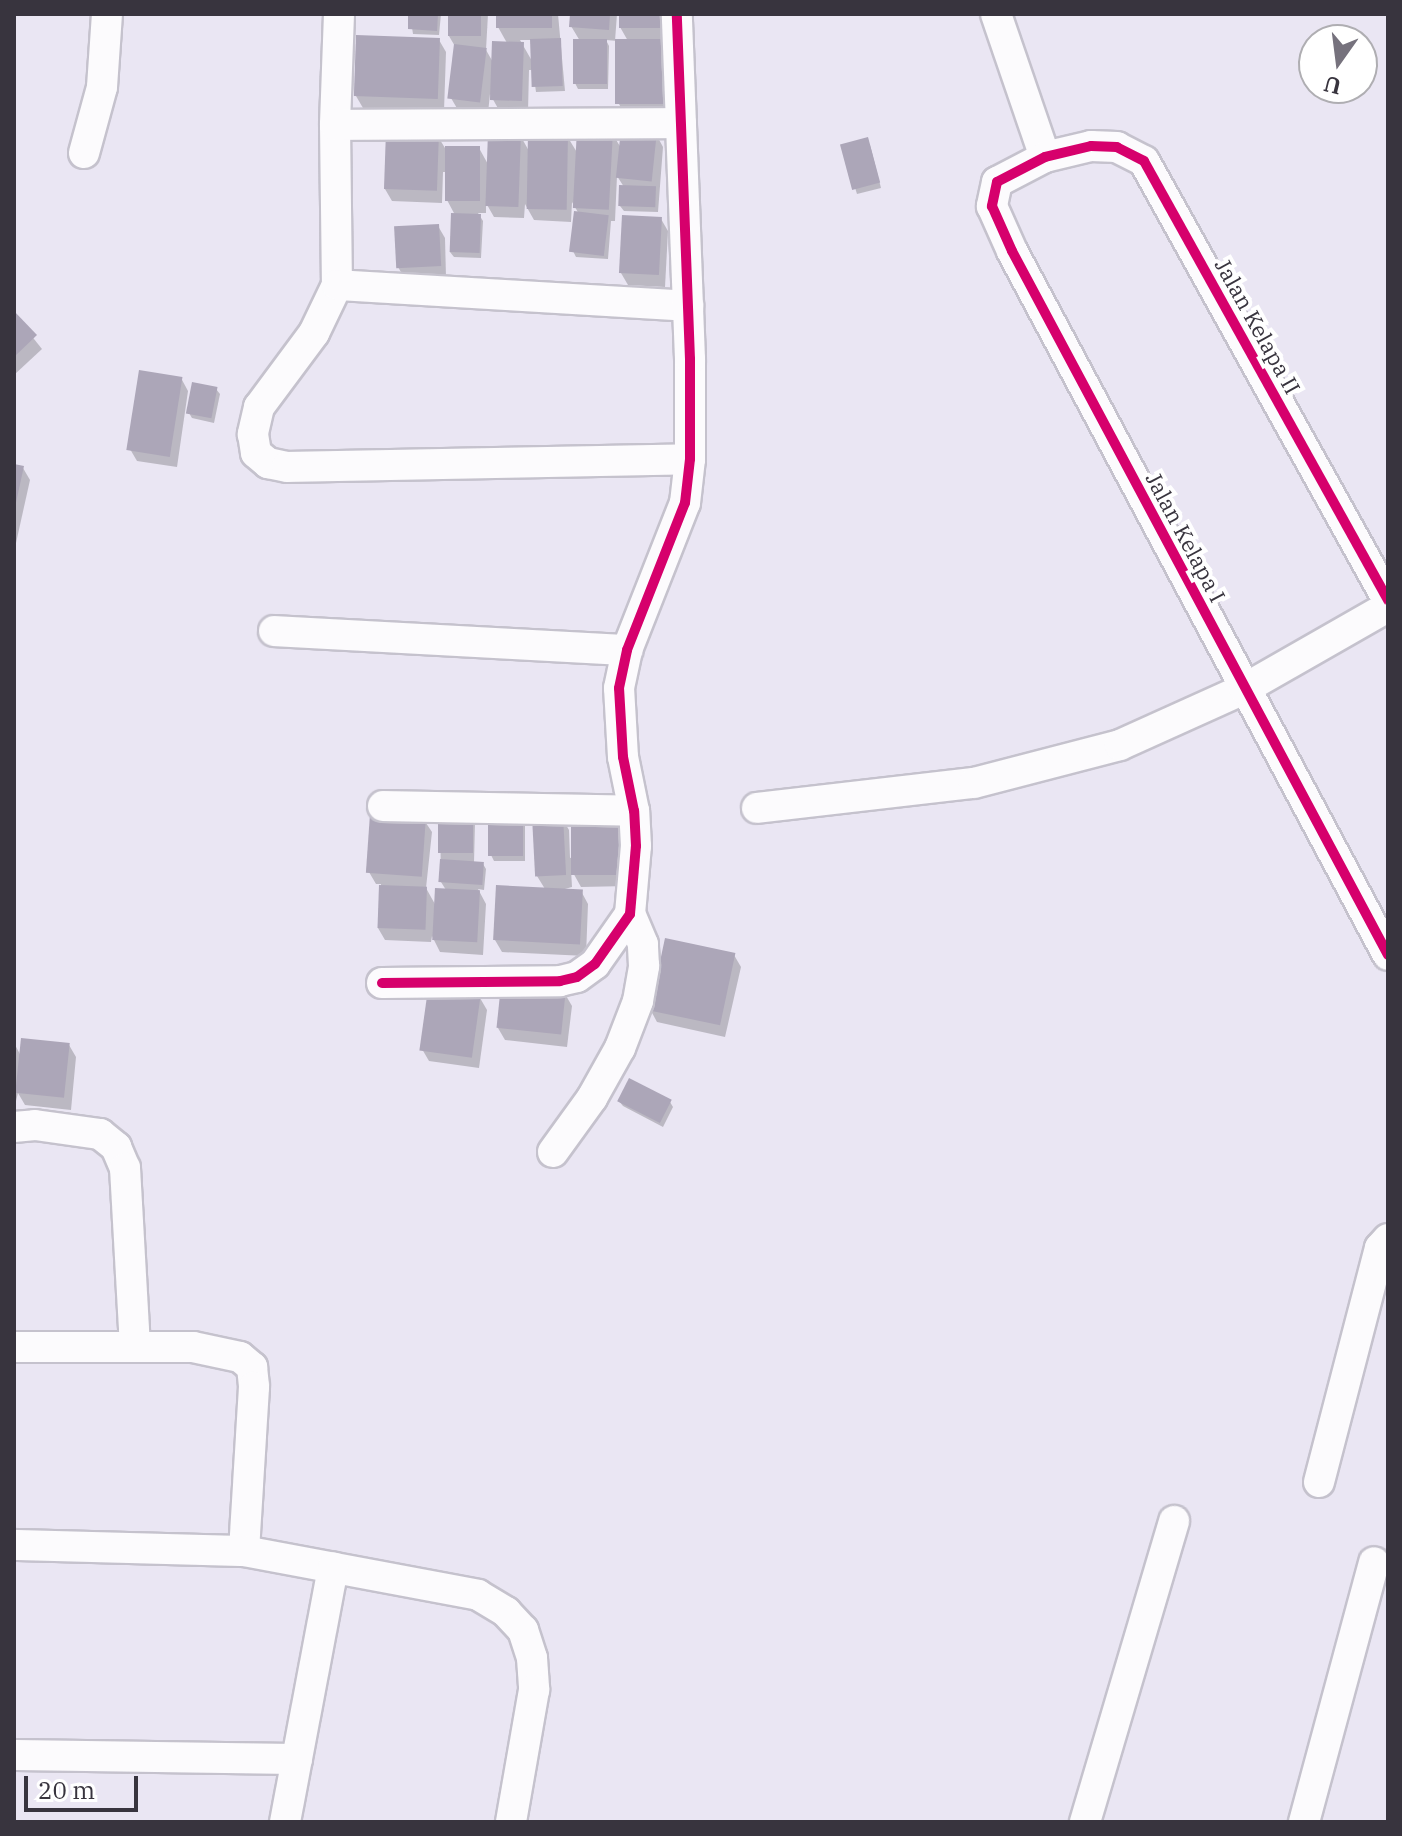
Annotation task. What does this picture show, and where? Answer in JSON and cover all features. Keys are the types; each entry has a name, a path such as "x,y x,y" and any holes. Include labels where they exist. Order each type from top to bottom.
{"street":[{"path":"84,153 102,87 107,14"},
{"path":"339,14 335,125 337,285 314,333 259,407 253,434 256,453 268,463 311,468 690,459"},
{"path":"553,1152 599,1086 620,1048 638,1001 644,966 643,944 630,914 636,846 634,811 618,718 627,650 685,503 690,459 688,306 677,14"},
{"path":"996,14 1045,157"},
{"path":"335,125 681,123"},
{"name":"Jalan Kelapa II","path":"1045,157 1091,146 1117,147 1144,161 1388,600"},
{"name":"Jalan Kelapa I","path":"1045,157 997,182 992,192 992,206 1033,292 1388,955"},
{"path":"337,285 688,306"},
{"path":"757,808 974,783 1120,745 1244,689 1388,607"},
{"path":"274,631 627,650"},
{"path":"383,806 634,811"},
{"path":"382,983 560,981 577,977 595,964 630,914"},
{"path":"14,1127 35,1125 100,1134 116,1147 125,1168 135,1345"},
{"path":"1319,1482 1380,1248 1388,1239"},
{"path":"14,1347 135,1345 220,1351 240,1357 252,1367 254,1387 244,1551"},
{"path":"1085,1822 1174,1521"},
{"path":"14,1545 244,1551 478,1595 506,1612 523,1630 532,1658 534,1690 511,1822"},
{"path":"1304,1822 1374,1562"},
{"path":"285,1822 333,1567"},
{"path":"14,1755 297,1759"}],"building":[{"path":"408,14 438,14 437,31 408,29"},
{"path":"448,14 481,14 481,36 448,36"},
{"path":"496,14 552,14 552,28 496,28"},
{"path":"570,14 610,14 609,30 569,27"},
{"path":"619,14 662,14 662,28 619,28"},
{"path":"356,35 440,38 438,99 354,96"},
{"path":"561,38 563,86 532,87 530,39"},
{"path":"573,39 607,39 607,84 573,84"},
{"path":"615,39 665,39 665,104 615,104"},
{"path":"492,41 524,42 522,101 490,100"},
{"path":"454,44 487,48 480,103 447,99"},
{"path":"577,129 613,131 609,210 573,208"},
{"path":"621,129 657,133 652,181 616,178"},
{"path":"386,131 439,133 437,191 384,189"},
{"path":"488,132 521,133 518,207 485,206"},
{"path":"528,133 568,134 567,210 527,209"},
{"path":"868,137 880,182 852,190 840,145"},
{"path":"445,146 480,146 480,201 445,201"},
{"path":"619,185 656,186 655,207 618,206"},
{"path":"574,211 609,215 604,256 569,252"},
{"path":"451,213 481,214 480,253 450,252"},
{"path":"622,215 662,217 659,275 619,273"},
{"path":"439,224 441,266 396,268 394,226"},
{"path":"14,311 37,335 14,357"},
{"path":"139,370 182,377 170,457 126,450"},
{"path":"192,382 218,387 211,418 186,413"},
{"path":"14,464 24,466 15,507 14,507"},
{"path":"488,813 523,813 523,856 488,856"},
{"path":"370,814 426,818 422,877 366,873"},
{"path":"438,814 473,814 473,853 438,853"},
{"path":"563,816 566,875 535,877 532,818"},
{"path":"571,818 622,818 622,875 571,875"},
{"path":"440,859 484,862 482,885 438,882"},
{"path":"379,885 427,887 425,930 377,928"},
{"path":"496,885 583,890 580,944 493,940"},
{"path":"435,888 480,890 477,942 432,940"},
{"path":"665,938 735,953 720,1025 650,1010"},
{"path":"501,985 566,992 561,1035 497,1028"},
{"path":"428,989 480,996 472,1058 419,1050"},
{"path":"21,1038 70,1043 64,1098 15,1093"},
{"path":"629,1078 672,1100 660,1123 617,1101"}],"cycle path":[{"path":"382,983 560,981 577,977 595,964 630,914 636,846 634,811 623,757 619,688 627,650 685,503 690,459 690,359 677,14"},
{"path":"1388,600 1144,161 1117,147 1091,146 1045,157 997,182 992,206 1012,251 1388,955"}]}
